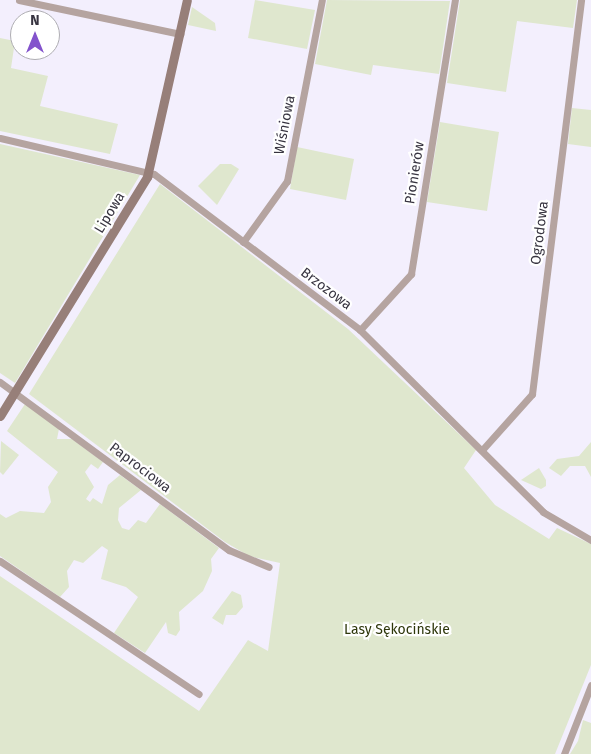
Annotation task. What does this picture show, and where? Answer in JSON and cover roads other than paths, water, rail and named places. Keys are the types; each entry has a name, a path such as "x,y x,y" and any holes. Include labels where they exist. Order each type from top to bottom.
{"street":[{"path":"18,0 180,34"},
{"name":"Lipowa","path":"0,416 17,392 149,171 187,0"},
{"name":"Wiśniowa","path":"243,242 287,181 322,0"},
{"name":"Pionierów","path":"360,330 411,274 455,0"},
{"name":"Ogrodowa","path":"482,450 532,394 581,0"},
{"name":"Brzozowa","path":"0,138 149,171 360,330 543,512 591,540"},
{"name":"Paprociowa","path":"0,382 17,392 229,550 269,567"},
{"path":"0,561 199,694"},
{"path":"564,754 591,685"}],"park label":[{"name":"Lasy Sękocińskie","path":"397,630"}]}
